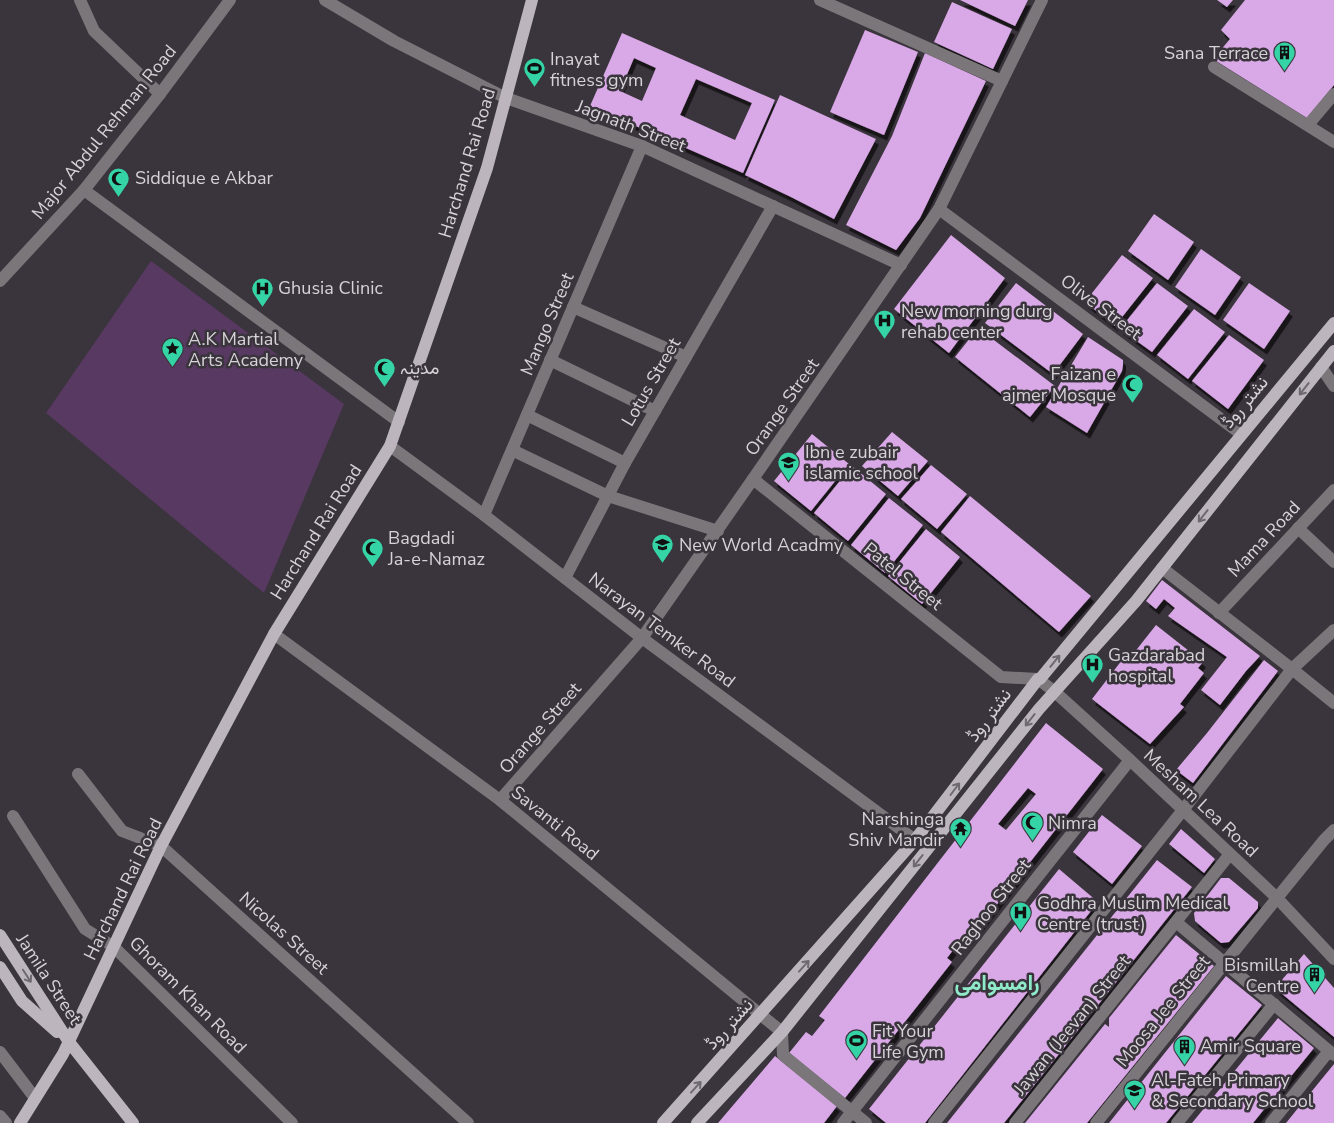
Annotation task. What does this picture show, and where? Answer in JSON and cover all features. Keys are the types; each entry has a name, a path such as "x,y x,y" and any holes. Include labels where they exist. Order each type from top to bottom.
{"main road":[{"name":"Harchand Rai Road","path":"20,1123 63,1054 161,846 274,634 390,446 487,168 532,0"},
{"name":"نشتر روڈ","path":"663,1123 915,840 1038,679 1040,679 1334,322"},
{"name":"نشتر روڈ","path":"697,1123 782,1032 1039,709 1136,601 1334,351"},
{"name":"Jamila Street","path":"0,935 69,1042 133,1123"},
{"name":"Jamila Street","path":"1,970 22,1001 69,1042"}],"street":[{"path":"80,0 94,31 160,94"},
{"name":"Major Abdul Rehman Road","path":"0,281 84,190 160,94 230,0"},
{"name":"Jagnath Street","path":"325,0 394,41 506,98 642,146 901,265"},
{"path":"820,0 1002,81"},
{"name":"Orange Street","path":"500,800 642,638 754,479 939,209 1042,0"},
{"path":"1214,67 1334,142"},
{"path":"1308,126 1334,94"},
{"name":"Mango Street","path":"484,515 642,146"},
{"path":"84,190 399,422"},
{"name":"Lotus Street","path":"565,578 625,463 773,206"},
{"name":"Olive Street","path":"939,209 1241,434"},
{"path":"573,307 686,357"},
{"path":"550,360 655,411"},
{"path":"1321,367 1334,386"},
{"path":"527,415 625,463"},
{"name":"Narayan Temker Road","path":"390,446 484,515 642,638 915,840"},
{"path":"512,450 608,496 718,530"},
{"name":"Patel Street","path":"754,479 1001,677 1038,679"},
{"name":"Mama Road","path":"1219,612 1334,490"},
{"path":"1298,528 1334,562"},
{"path":"1162,568 1334,704"},
{"path":"934,1123 1183,810 1292,669 1334,630"},
{"name":"Savanti Road","path":"274,634 500,800 782,1032"},
{"name":"Mesham Lea Road","path":"1038,679 1130,760 1277,898 1334,959"},
{"name":"Raghoo Street","path":"843,1123 1130,760"},
{"name":"Nicolas Street","path":"78,774 122,831 161,846 468,1123"},
{"name":"Ghoram Khan Road","path":"13,816 85,929 114,946 292,1123"},
{"name":"Moosa Jee Street","path":"1096,1123 1224,963 1334,830"},
{"name":"Jawan (Jeevan) Street","path":"1016,1123 1230,854"},
{"path":"1176,922 1332,1053 1271,1123"},
{"path":"1177,1123 1274,1004"},
{"path":"782,1032 783,1055 866,1123"},
{"path":"0,1052 35,1098"},
{"path":"0,1116 6,1123"}],"shaded area":[{"path":"151,261 344,404 264,593 46,413"}],"building":[{"path":"960,0 1028,0 1015,26"},
{"path":"1217,0 1233,0 1227,7"},
{"name":"Sana Terrace","path":"1245,0 1334,0 1334,85 1307,118 1213,59 1230,39 1221,30"},
{"path":"952,2 1012,29 993,69 934,42"},
{"path":"865,30 918,52 884,135 830,112"},
{"path":"622,33 775,100 743,173 590,106","holes":["634,58 656,68 642,101 620,91","696,79 752,103 735,140 680,115"]},
{"path":"925,53 986,81 920,218 896,250 846,225 892,136"},
{"path":"780,95 876,139 834,219 745,175"},
{"path":"1154,214 1194,242 1168,280 1128,251"},
{"path":"951,235 1005,278 949,353 894,309"},
{"path":"1201,249 1241,277 1215,315 1175,287"},
{"path":"1122,255 1153,278 1115,326 1085,302"},
{"path":"1016,283 1083,334 1053,374 985,323"},
{"path":"1157,283 1188,306 1152,352 1120,329"},
{"path":"1249,283 1290,311 1264,349 1223,320"},
{"path":"1194,309 1225,332 1188,379 1157,355"},
{"path":"978,328 1055,386 1030,417 955,357"},
{"path":"1229,335 1264,360 1228,409 1192,381"},
{"path":"1088,337 1123,360 1123,365 1122,371 1087,433 1046,407"},
{"path":"892,432 928,461 898,496 862,466"},
{"path":"812,434 849,464 811,511 774,481"},
{"path":"931,465 967,494 937,529 901,499"},
{"path":"852,466 886,494 848,541 814,513"},
{"path":"970,496 1091,596 1059,632 941,532"},
{"path":"889,498 923,525 885,573 851,545"},
{"path":"926,529 960,557 922,604 888,576"},
{"path":"1162,580 1260,656 1220,705 1201,690 1227,657 1168,616 1175,608 1164,599 1156,609 1146,601"},
{"path":"1156,625 1203,662 1198,668 1204,673 1180,704 1184,707 1150,744 1092,699 1122,660 1126,663"},
{"path":"1264,660 1278,671 1193,783 1176,770"},
{"path":"1046,723 1103,769 969,940 964,936 947,958 952,962 845,1098 789,1053 806,1032 812,1036 825,1020 819,1016","holes":["1028,788 1036,794 1006,830 998,824"]},
{"path":"1102,815 1142,846 1112,884 1073,852"},
{"path":"1181,829 1215,859 1204,873 1169,844"},
{"path":"1157,860 1192,887 1004,1123 947,1123"},
{"path":"1059,869 1098,902 925,1123 886,1123 869,1109"},
{"path":"1221,878 1229,878 1258,902 1258,908 1229,942 1221,943 1195,921 1194,913"},
{"path":"1176,935 1214,966 1087,1123 1025,1123 1105,1024 1109,1027 1109,1018"},
{"path":"1304,954 1334,988 1334,1037 1275,988"},
{"name":"Amir Square","path":"1226,976 1262,1005 1166,1123 1109,1123"},
{"path":"1278,1018 1314,1048 1253,1123 1192,1123"},
{"path":"775,1056 837,1106 824,1123 718,1123"},
{"path":"1334,1064 1334,1123 1286,1123 1303,1102"}],"place":[{"name":"Sana Terrace","path":"1284,72"},
{"name":"Inayat fitness gym","path":"534,88"},
{"name":"Siddique e Akbar","path":"119,197"},
{"name":"Ghusia Clinic","path":"262,307"},
{"name":"New morning durg rehab center","path":"885,340"},
{"name":"A.K Martial Arts Academy","path":"172,368"},
{"name":"مدینہ","path":"384,387"},
{"name":"Faizan e ajmer Mosque","path":"1132,403"},
{"name":"Ibn e zubair islamic school","path":"789,481"},
{"name":"New World Acadmy","path":"663,564"},
{"name":"Bagdadi Ja-e-Namaz","path":"372,567"},
{"name":"Gazdarabad hospital","path":"1092,684"},
{"name":"Nimra","path":"1032,842"},
{"name":"Narshinga Shiv Mandir","path":"960,848"},
{"name":"Godhra Muslim Medical Centre (trust)","path":"1021,932"},
{"name":"Bismillah Centre","path":"1315,994"},
{"name":"Fit Your Life Gym","path":"856,1060"},
{"name":"Amir Square","path":"1184,1065"},
{"name":"Al-Fateh Primary & Secondary School","path":"1135,1109"}],"district":[{"name":"رامسوامی","path":"997,982"}]}
